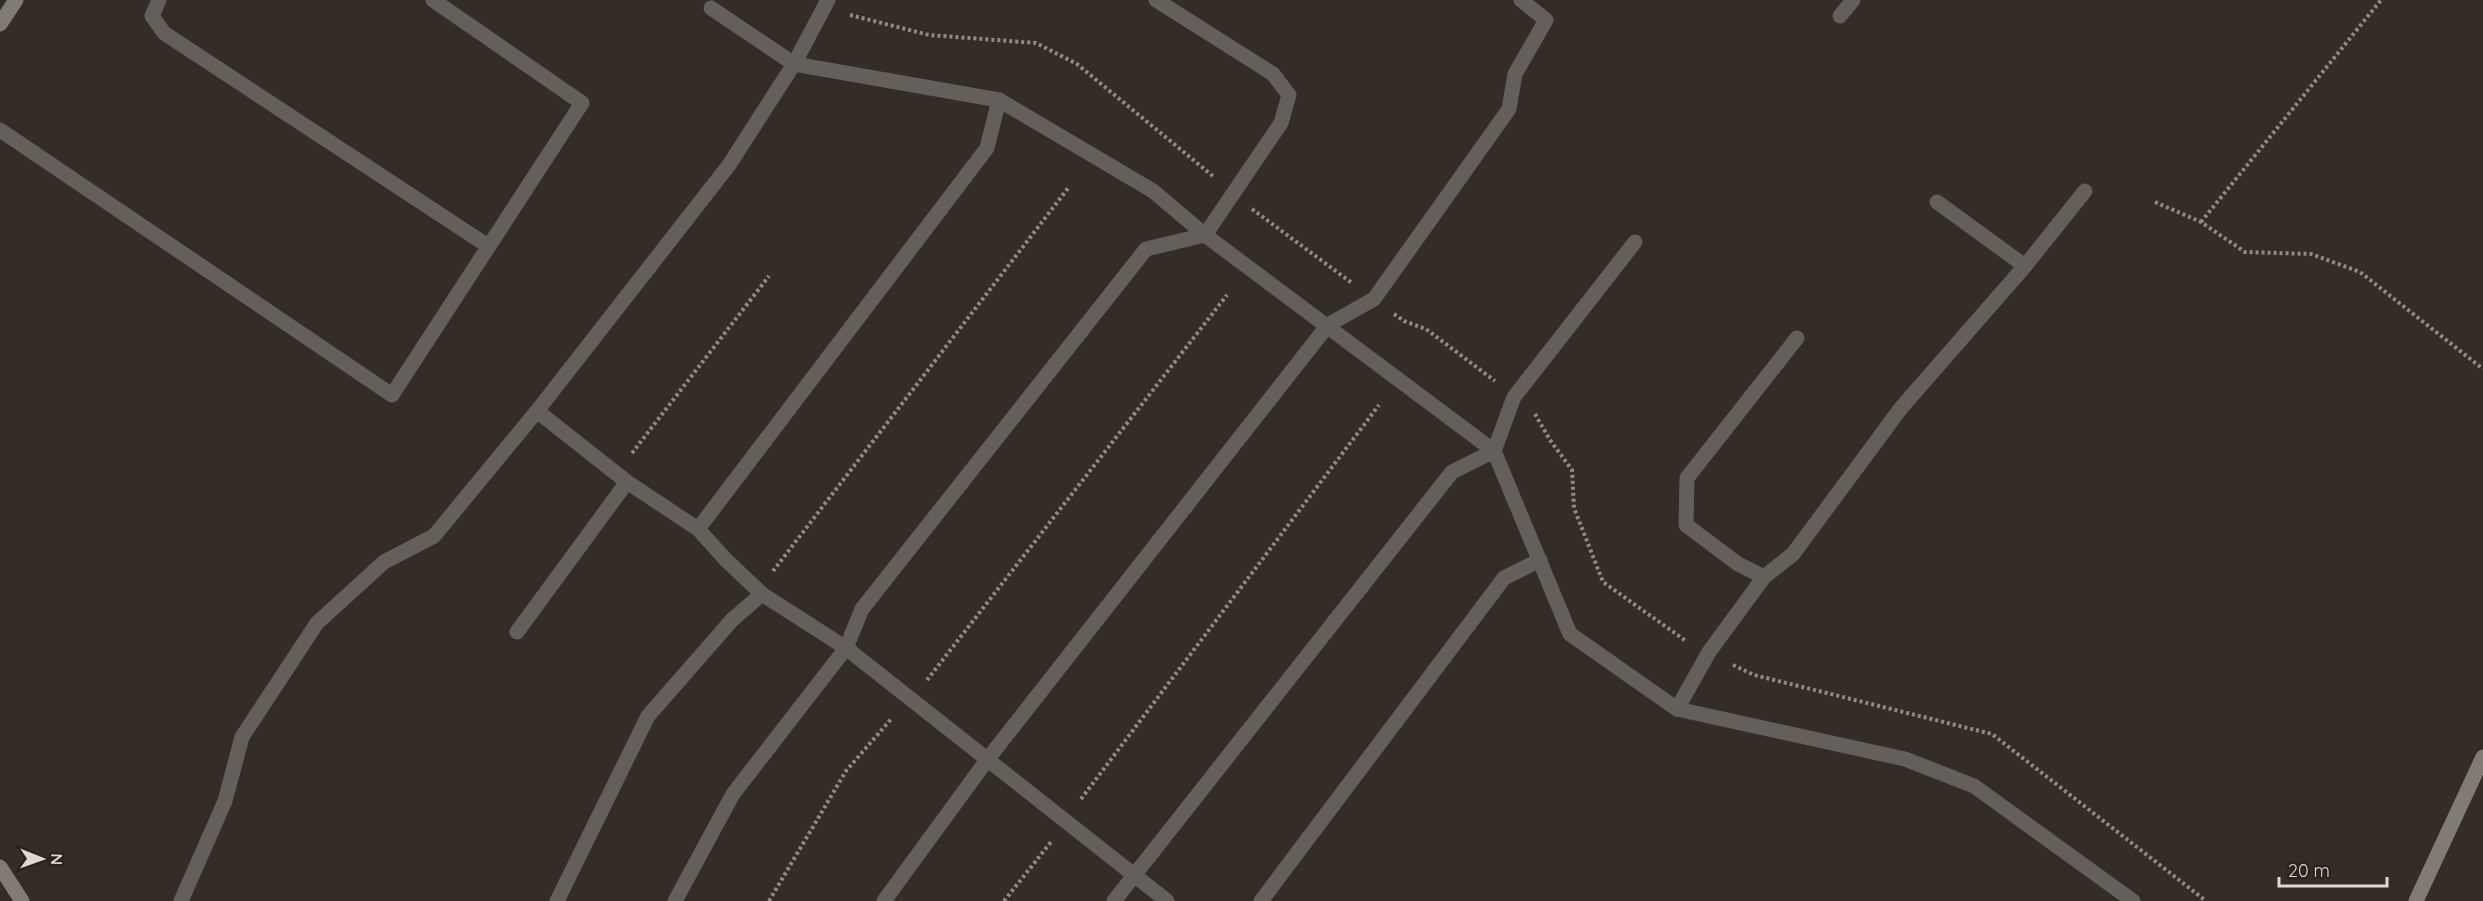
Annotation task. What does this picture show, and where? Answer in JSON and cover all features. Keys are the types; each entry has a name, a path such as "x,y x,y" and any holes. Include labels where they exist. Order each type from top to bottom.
{"main road":[{"path":"0,24 16,0"},
{"path":"2416,901 2483,757"},
{"path":"0,867 22,901"}],"street":[{"path":"159,0 152,16 164,33 488,246"},
{"path":"0,130 392,395 582,103 434,0"},
{"path":"181,901 225,801 242,736 317,622 384,562 434,536 537,411 729,165 794,64 828,0"},
{"path":"675,901 733,794 846,648 862,609 1146,249 1204,235 1281,123 1289,95 1272,74 1156,0"},
{"path":"884,901 987,760 1328,326 1374,299 1509,110 1515,74 1546,20 1521,0"},
{"path":"1840,16 1853,0"},
{"path":"711,8 794,64 999,100 1153,191 1204,235 1494,451 1570,633 1677,709 1905,759 1974,786 2133,901"},
{"path":"698,529 987,148 999,100"},
{"path":"1677,709 1709,652 1764,577 1793,554 1901,408 2025,266 2085,191"},
{"path":"1937,202 2025,266"},
{"path":"1114,901 1452,472 1494,451 1514,396 1635,242"},
{"path":"1764,577 1738,564 1686,525 1687,478 1797,338"},
{"path":"537,411 627,482 698,529 762,594 846,648 1167,901"},
{"path":"517,632 627,482"},
{"path":"1261,901 1504,578 1540,560"},
{"path":"557,901 648,716 732,620 762,594"}],"path":[{"path":"2200,222 2381,0"},
{"path":"762,594 772,572 1069,187"},
{"path":"2155,202 2200,222 2246,252 2311,254 2360,272 2483,369"},
{"path":"627,482 631,454 769,276"},
{"path":"769,901 846,771 891,719 911,700 1227,294"},
{"path":"1004,901 1050,844 1379,405"}]}
